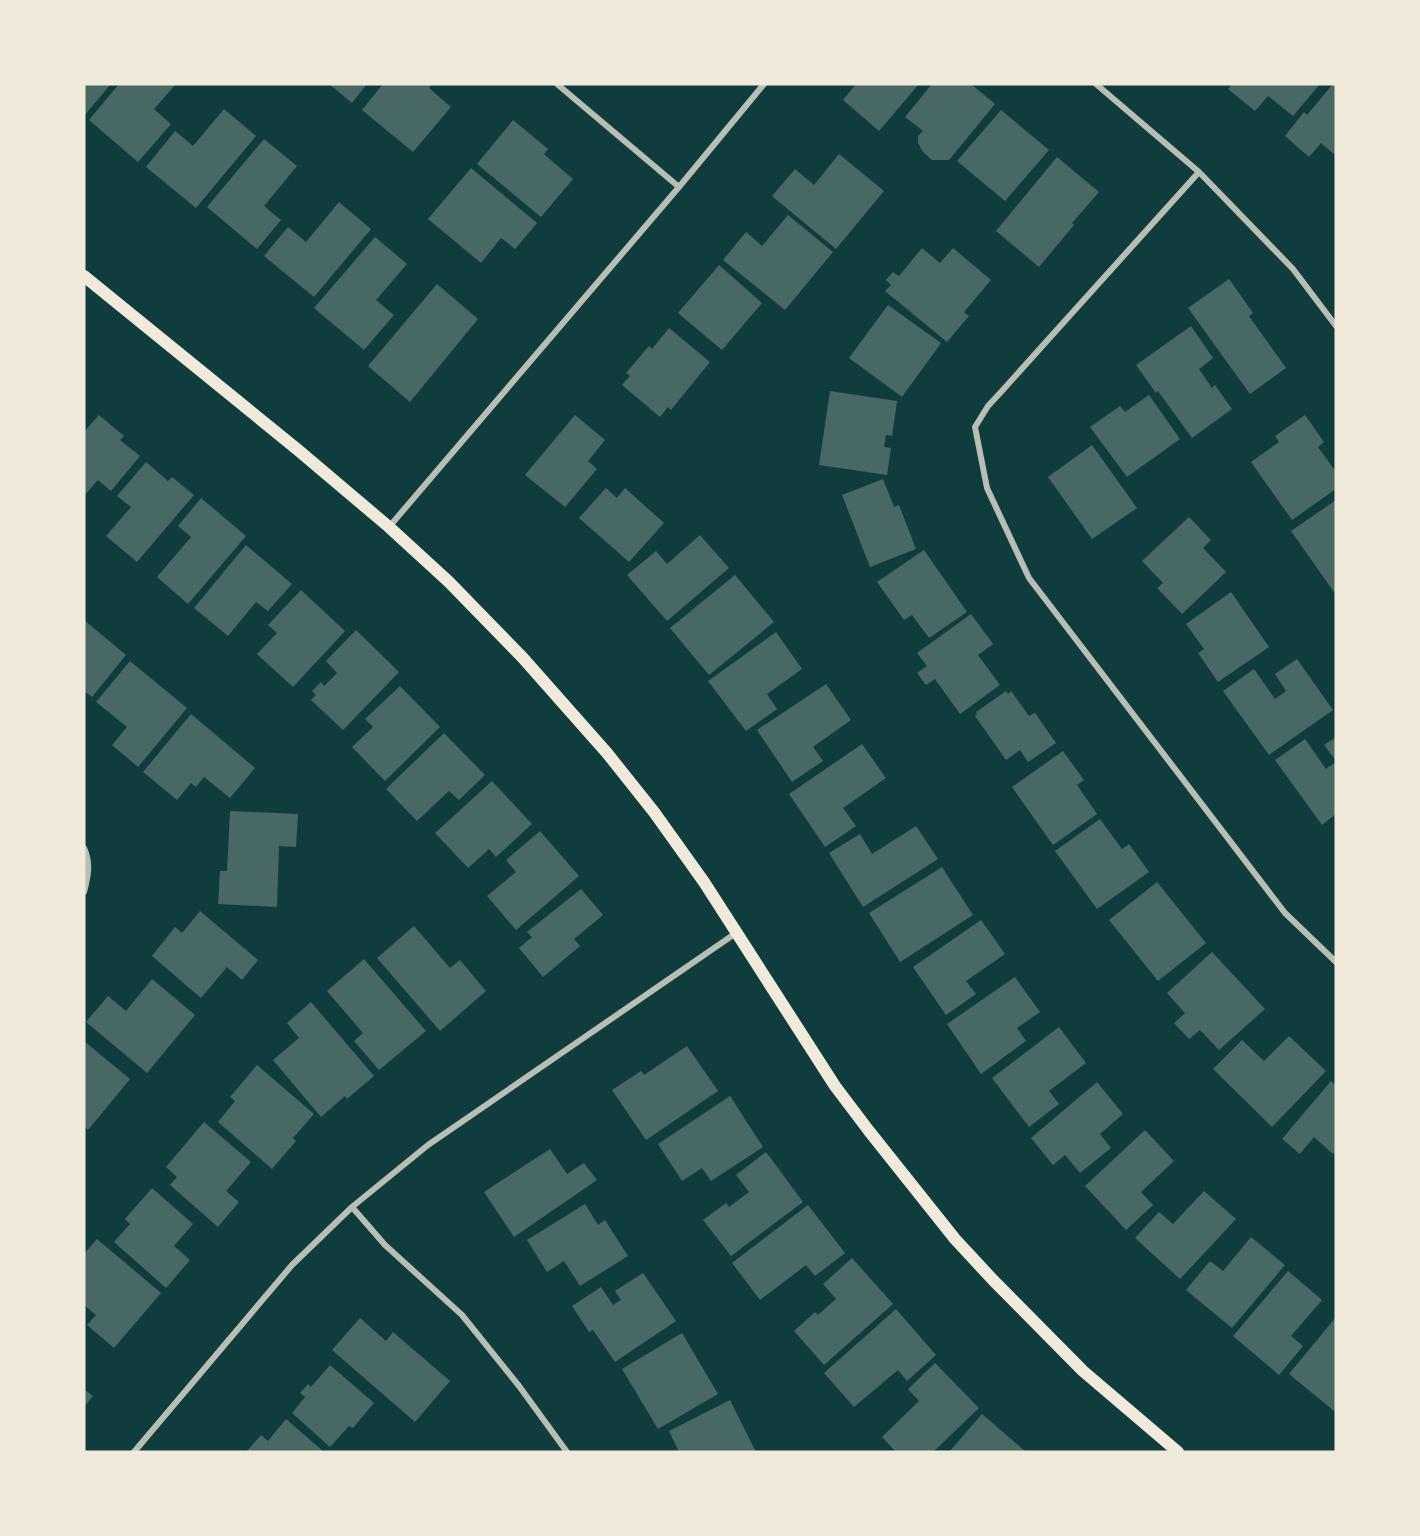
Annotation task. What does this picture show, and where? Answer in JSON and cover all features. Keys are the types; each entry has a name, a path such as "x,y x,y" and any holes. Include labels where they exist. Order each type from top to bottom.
{"main road":[{"path":"84,276 389,527 449,582 498,632 608,753 676,843 835,1086 868,1131 956,1239 1083,1371 1178,1452"}],"street":[{"path":"557,84 679,187"},
{"path":"389,527 764,84"},
{"path":"1096,84 1198,172 1293,269 1336,326"},
{"path":"1198,172 988,406 975,427 987,488 1029,578 1285,913 1336,963"},
{"path":"84,848 89,872 84,892"},
{"path":"134,1452 292,1265 352,1206 428,1144 736,932"},
{"path":"352,1206 385,1245 462,1316 519,1386 567,1452"}],"building":[{"path":"84,84 111,84 84,116"},
{"path":"119,84 176,84 154,109 171,124 138,162 89,120"},
{"path":"329,84 367,84 352,103"},
{"path":"383,84 432,84 429,88 451,107 413,152 362,110"},
{"path":"856,84 919,84 879,131 843,100"},
{"path":"932,84 971,84 995,104 949,160 932,160 923,152 918,143 918,136 923,131 905,117"},
{"path":"1232,84 1320,84 1293,116 1268,96 1255,111 1228,89"},
{"path":"1333,84 1336,84 1336,156 1321,143 1309,157 1285,136 1304,112 1307,115"},
{"path":"224,109 256,136 196,208 146,167 175,131 193,146"},
{"path":"1001,110 1049,150 1005,201 957,161"},
{"path":"513,120 548,149 544,154 573,179 541,217 477,164"},
{"path":"264,139 297,166 264,206 281,220 257,249 207,207"},
{"path":"839,154 884,191 836,249 772,196 795,169 814,185"},
{"path":"1057,157 1099,192 1039,267 996,231"},
{"path":"471,168 537,223 515,249 501,238 481,263 428,219"},
{"path":"339,202 371,229 314,297 264,256 288,227 306,242"},
{"path":"788,215 833,252 785,310 723,260 746,232 762,246"},
{"path":"375,237 407,264 376,300 394,315 364,350 314,308"},
{"path":"922,248 940,263 953,248 991,280 964,312 969,316 947,342 885,291 891,285 886,280 893,272 899,276"},
{"path":"719,265 762,303 722,350 678,313"},
{"path":"1229,279 1253,313 1249,316 1286,368 1250,394 1188,308"},
{"path":"437,284 478,319 410,402 368,366"},
{"path":"888,305 941,343 902,397 849,358"},
{"path":"1191,326 1213,358 1199,369 1212,388 1215,385 1232,409 1192,438 1136,365"},
{"path":"669,328 710,362 671,410 668,407 660,417 622,385 630,376 626,373 649,346 652,349"},
{"path":"830,391 897,401 892,436 886,435 884,447 891,448 887,475 819,465"},
{"path":"1149,395 1180,439 1127,477 1090,427 1120,406 1125,412"},
{"path":"99,415 124,436 120,440 140,456 111,491 98,480 84,496 84,432"},
{"path":"575,415 605,440 588,461 597,469 565,507 525,475"},
{"path":"1305,415 1324,442 1318,447 1336,472 1336,489 1292,520 1251,462 1279,442 1275,436"},
{"path":"1092,445 1137,508 1092,539 1048,477"},
{"path":"146,462 168,481 172,477 194,495 137,562 106,536 131,507 117,496"},
{"path":"883,479 894,507 899,505 916,549 870,567 842,495"},
{"path":"606,488 617,498 625,488 664,523 629,562 579,518"},
{"path":"201,498 246,536 188,604 157,577 191,537 178,526"},
{"path":"1336,500 1336,595 1291,531"},
{"path":"1189,517 1211,540 1203,548 1226,572 1182,614 1157,588 1163,583 1142,561"},
{"path":"700,535 729,568 667,621 627,575 656,551 667,564"},
{"path":"246,545 292,584 268,611 256,602 228,636 194,608"},
{"path":"924,550 967,612 929,638 912,615 904,620 877,582"},
{"path":"735,575 774,622 709,675 670,628"},
{"path":"301,590 345,631 293,687 257,654 277,633 268,625"},
{"path":"1231,592 1269,647 1218,682 1198,653 1204,649 1186,624"},
{"path":"971,614 993,644 978,655 1000,685 960,714 935,679 926,685 917,673 927,666 917,653"},
{"path":"84,620 126,655 92,697 84,691"},
{"path":"356,630 399,672 343,730 311,700 316,695 312,691 321,682 324,686 337,673 326,661"},
{"path":"776,632 802,669 767,694 777,709 746,731 708,681"},
{"path":"1297,659 1333,710 1269,755 1223,691 1254,669 1275,699 1286,691 1275,674"},
{"path":"130,661 187,708 138,767 112,745 127,727 96,702"},
{"path":"826,684 851,720 813,747 823,761 792,782 757,730"},
{"path":"400,686 440,727 385,781 352,747 373,727 365,719"},
{"path":"1006,691 1008,694 1011,691 1029,716 1035,713 1056,743 1028,762 1020,750 1006,760 975,716 976,712"},
{"path":"191,714 255,768 230,798 204,777 196,787 191,783 177,800 143,772"},
{"path":"444,733 485,775 459,800 449,791 417,821 386,789"},
{"path":"1336,737 1336,761 1324,745"},
{"path":"1305,739 1326,769 1336,762 1336,814 1322,825 1275,760"},
{"path":"862,744 886,778 843,808 856,826 825,847 789,794"},
{"path":"1063,751 1084,780 1077,785 1097,814 1053,845 1012,787"},
{"path":"492,781 532,824 496,857 489,849 468,868 435,833"},
{"path":"230,811 298,814 296,847 279,846 277,907 218,904 220,871 227,871"},
{"path":"1100,819 1122,849 1129,844 1149,872 1097,909 1055,851"},
{"path":"916,826 938,859 863,907 829,853 860,834 872,854"},
{"path":"540,831 579,876 516,930 487,896 516,872 506,860"},
{"path":"942,867 973,915 900,962 869,913"},
{"path":"1157,882 1206,943 1158,981 1109,920"},
{"path":"581,889 603,915 574,939 580,946 543,977 519,948 532,937 527,932"},
{"path":"200,911 258,960 242,980 227,967 201,998 152,956 175,927 182,933"},
{"path":"981,920 1005,954 966,981 976,994 946,1015 913,967"},
{"path":"414,926 450,968 460,960 486,991 440,1031 377,958"},
{"path":"1212,952 1265,1009 1219,1050 1200,1030 1189,1039 1174,1023 1185,1013 1167,993"},
{"path":"364,959 426,1031 379,1070 354,1041 363,1033 327,991"},
{"path":"1015,977 1040,1012 1017,1028 1026,1041 981,1074 947,1024"},
{"path":"152,979 195,1015 147,1073 86,1022 108,996 126,1011"},
{"path":"311,1002 374,1076 347,1099 345,1096 321,1117 273,1060 299,1038 287,1023"},
{"path":"1059,1027 1086,1063 1049,1091 1059,1104 1029,1127 992,1078"},
{"path":"1289,1036 1326,1071 1272,1127 1213,1069 1242,1040 1264,1061"},
{"path":"84,1041 130,1079 88,1130 84,1126"},
{"path":"687,1046 718,1091 646,1140 612,1090 641,1071 644,1075"},
{"path":"257,1065 314,1114 293,1138 296,1141 272,1169 218,1122 235,1101 230,1097"},
{"path":"1331,1081 1336,1086 1336,1150 1333,1154 1314,1137 1300,1154 1282,1139"},
{"path":"1097,1082 1123,1114 1100,1134 1111,1148 1080,1173 1065,1155 1053,1165 1031,1138"},
{"path":"730,1096 763,1147 711,1181 702,1168 682,1181 658,1144"},
{"path":"204,1122 251,1162 226,1191 239,1202 218,1227 170,1185 177,1177 166,1167"},
{"path":"1145,1130 1174,1161 1141,1192 1153,1205 1126,1230 1085,1186"},
{"path":"550,1149 567,1174 584,1163 597,1180 514,1237 484,1192"},
{"path":"766,1152 803,1202 731,1256 703,1220 726,1203 729,1207 749,1192 736,1175"},
{"path":"152,1188 193,1224 174,1246 190,1260 166,1288 114,1242 130,1224 125,1219"},
{"path":"1204,1191 1236,1219 1180,1279 1135,1238 1159,1212 1173,1224"},
{"path":"585,1204 598,1225 605,1220 628,1256 580,1286 564,1261 547,1272 527,1240"},
{"path":"808,1205 845,1253 815,1276 806,1265 760,1300 732,1263"},
{"path":"1251,1237 1285,1265 1232,1328 1186,1290 1210,1261 1223,1271"},
{"path":"97,1239 161,1293 114,1348 87,1325 96,1315 84,1305 84,1254"},
{"path":"852,1258 893,1304 824,1365 794,1331 815,1312 818,1315 836,1299 823,1284"},
{"path":"1288,1271 1322,1300 1291,1336 1303,1346 1279,1375 1233,1336"},
{"path":"643,1273 676,1321 615,1362 593,1330 589,1332 572,1306 601,1287 613,1305 621,1300 615,1291"},
{"path":"896,1309 936,1355 907,1381 898,1370 854,1407 824,1373"},
{"path":"1336,1317 1336,1408 1334,1411 1289,1374"},
{"path":"360,1318 386,1341 393,1332 450,1381 415,1422 332,1350"},
{"path":"682,1333 718,1394 658,1429 622,1369"},
{"path":"935,1363 979,1408 933,1452 896,1452 882,1437 919,1401 908,1389"},
{"path":"330,1365 374,1403 353,1428 349,1426 330,1447 292,1413 305,1397 300,1393 308,1384 311,1387"},
{"path":"84,1389 93,1396 84,1407"},
{"path":"730,1400 756,1452 679,1452 669,1431"},
{"path":"982,1414 1026,1452 949,1452"},
{"path":"286,1419 324,1452 246,1452 261,1435 268,1441"}]}
